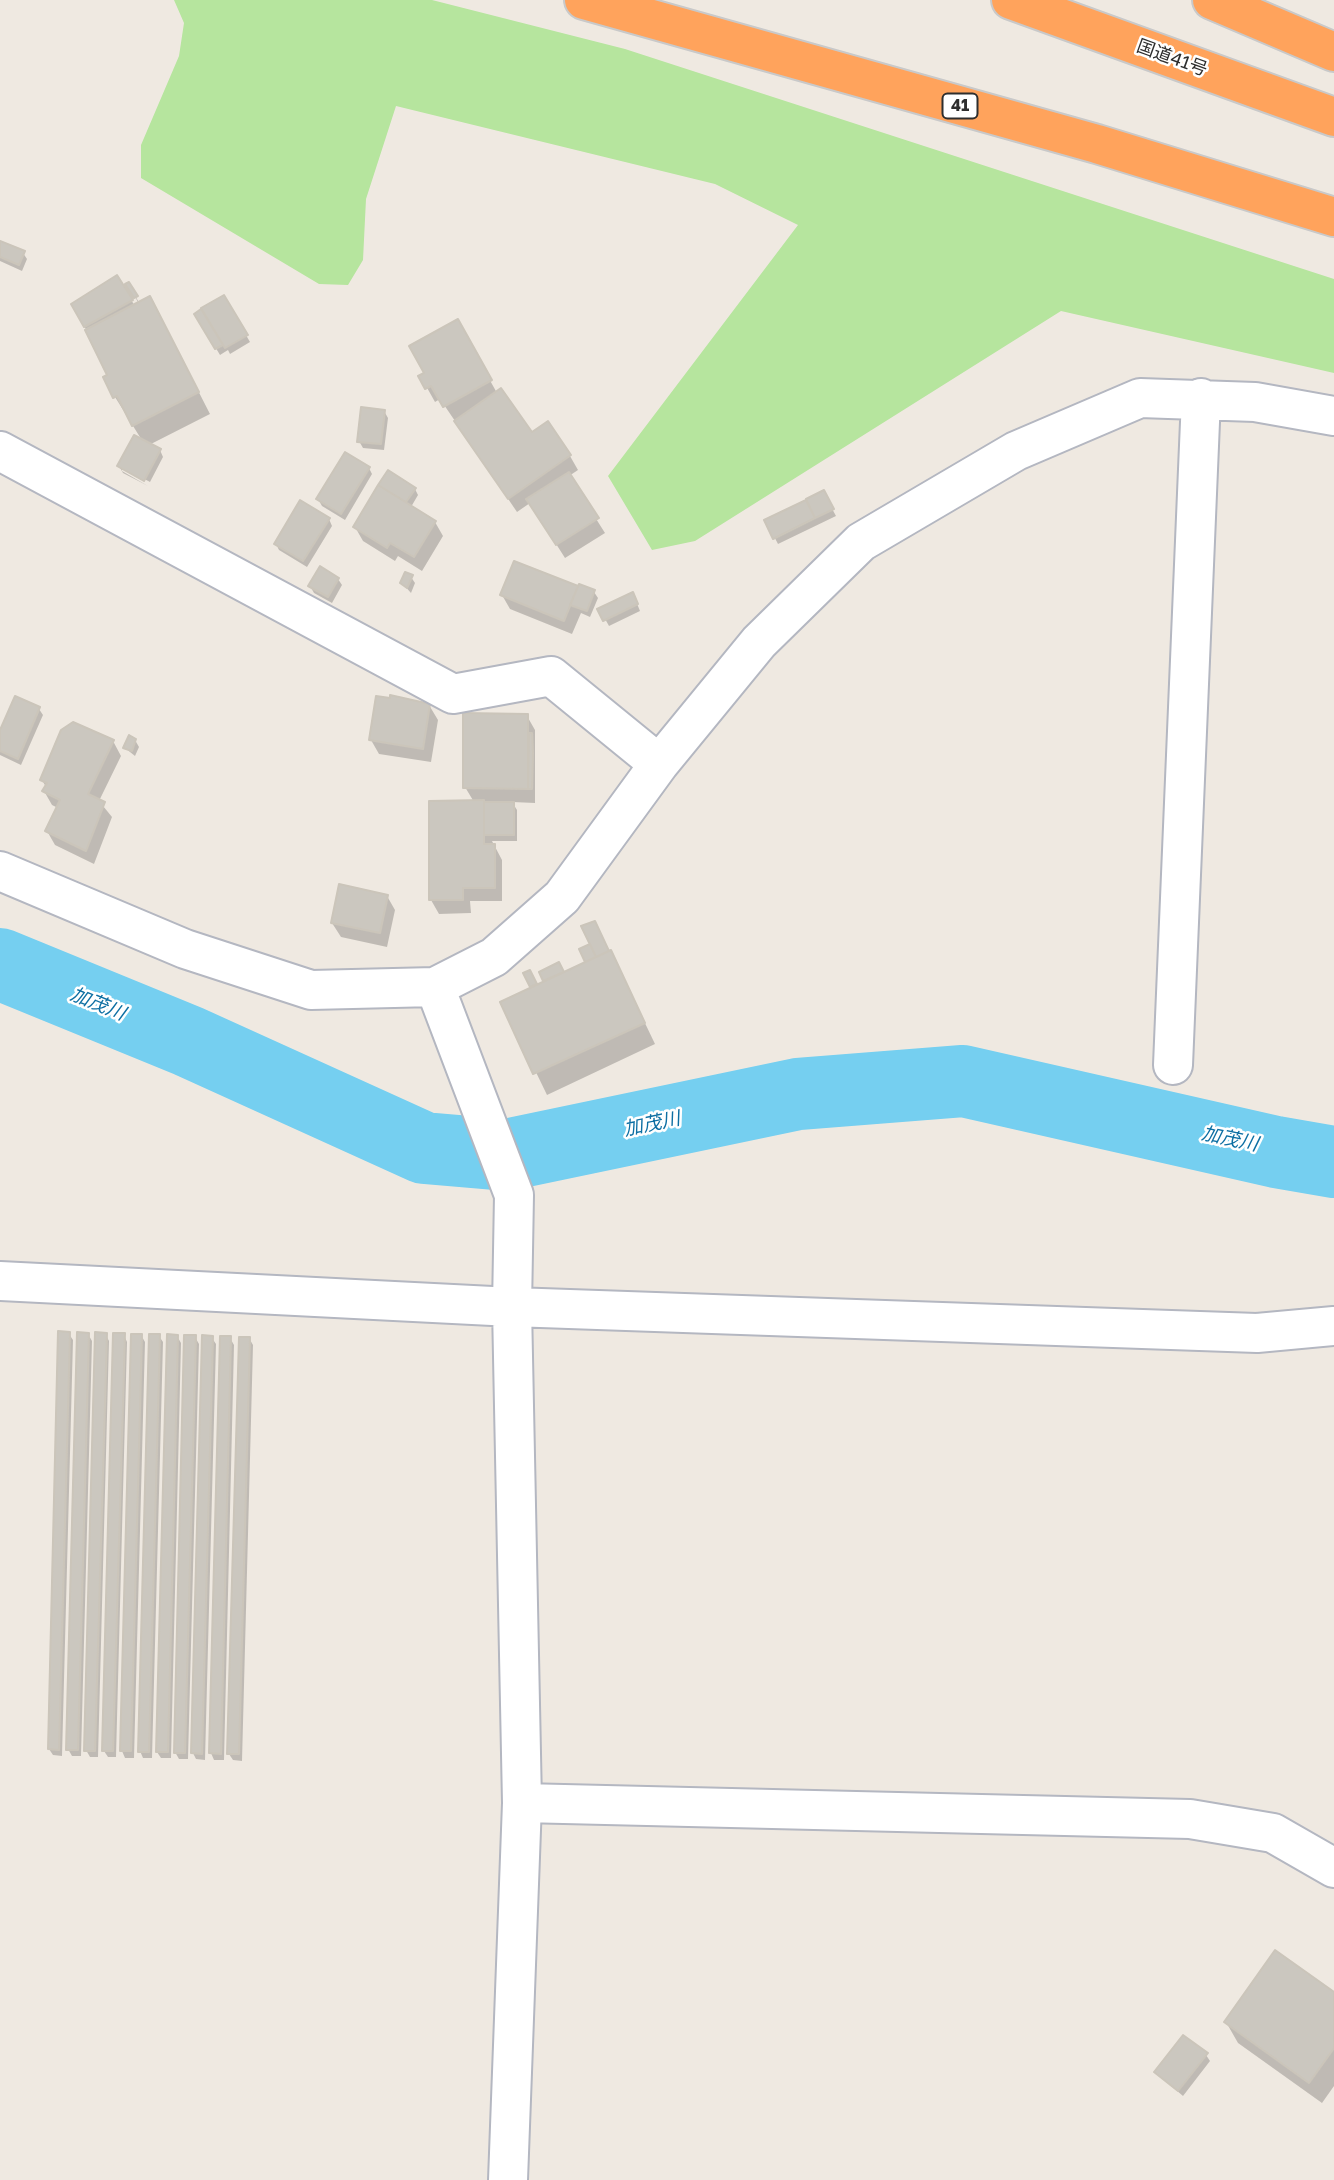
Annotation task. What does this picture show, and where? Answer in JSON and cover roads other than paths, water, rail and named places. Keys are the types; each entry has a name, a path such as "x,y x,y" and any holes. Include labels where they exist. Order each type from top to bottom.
{"highway":[{"name":"41","path":"584,0 1097,144 1334,217"},
{"name":"国道41号","path":"1011,0 1334,117"},
{"name":"国道41号","path":"1071,0 1334,93"},
{"path":"1212,0 1334,52"}],"street":[{"path":"0,871 185,949 311,990 435,987 494,957 562,897 659,764 759,642 861,542 1016,450 1140,398 1201,398 1255,402 1334,416"},
{"path":"1173,1065 1201,398"},
{"path":"0,451 453,694 551,676 659,764"},
{"path":"435,987 514,1195 512,1307 522,1803 508,2180"},
{"path":"0,1281 512,1307 1257,1334 1334,1326"},
{"path":"522,1803 1190,1819 1273,1833 1334,1868"}],"waterway":[{"name":"加茂川","path":"0,964 188,1041 424,1148 506,1155 798,1094 963,1081 1276,1152 1334,1162"}]}
